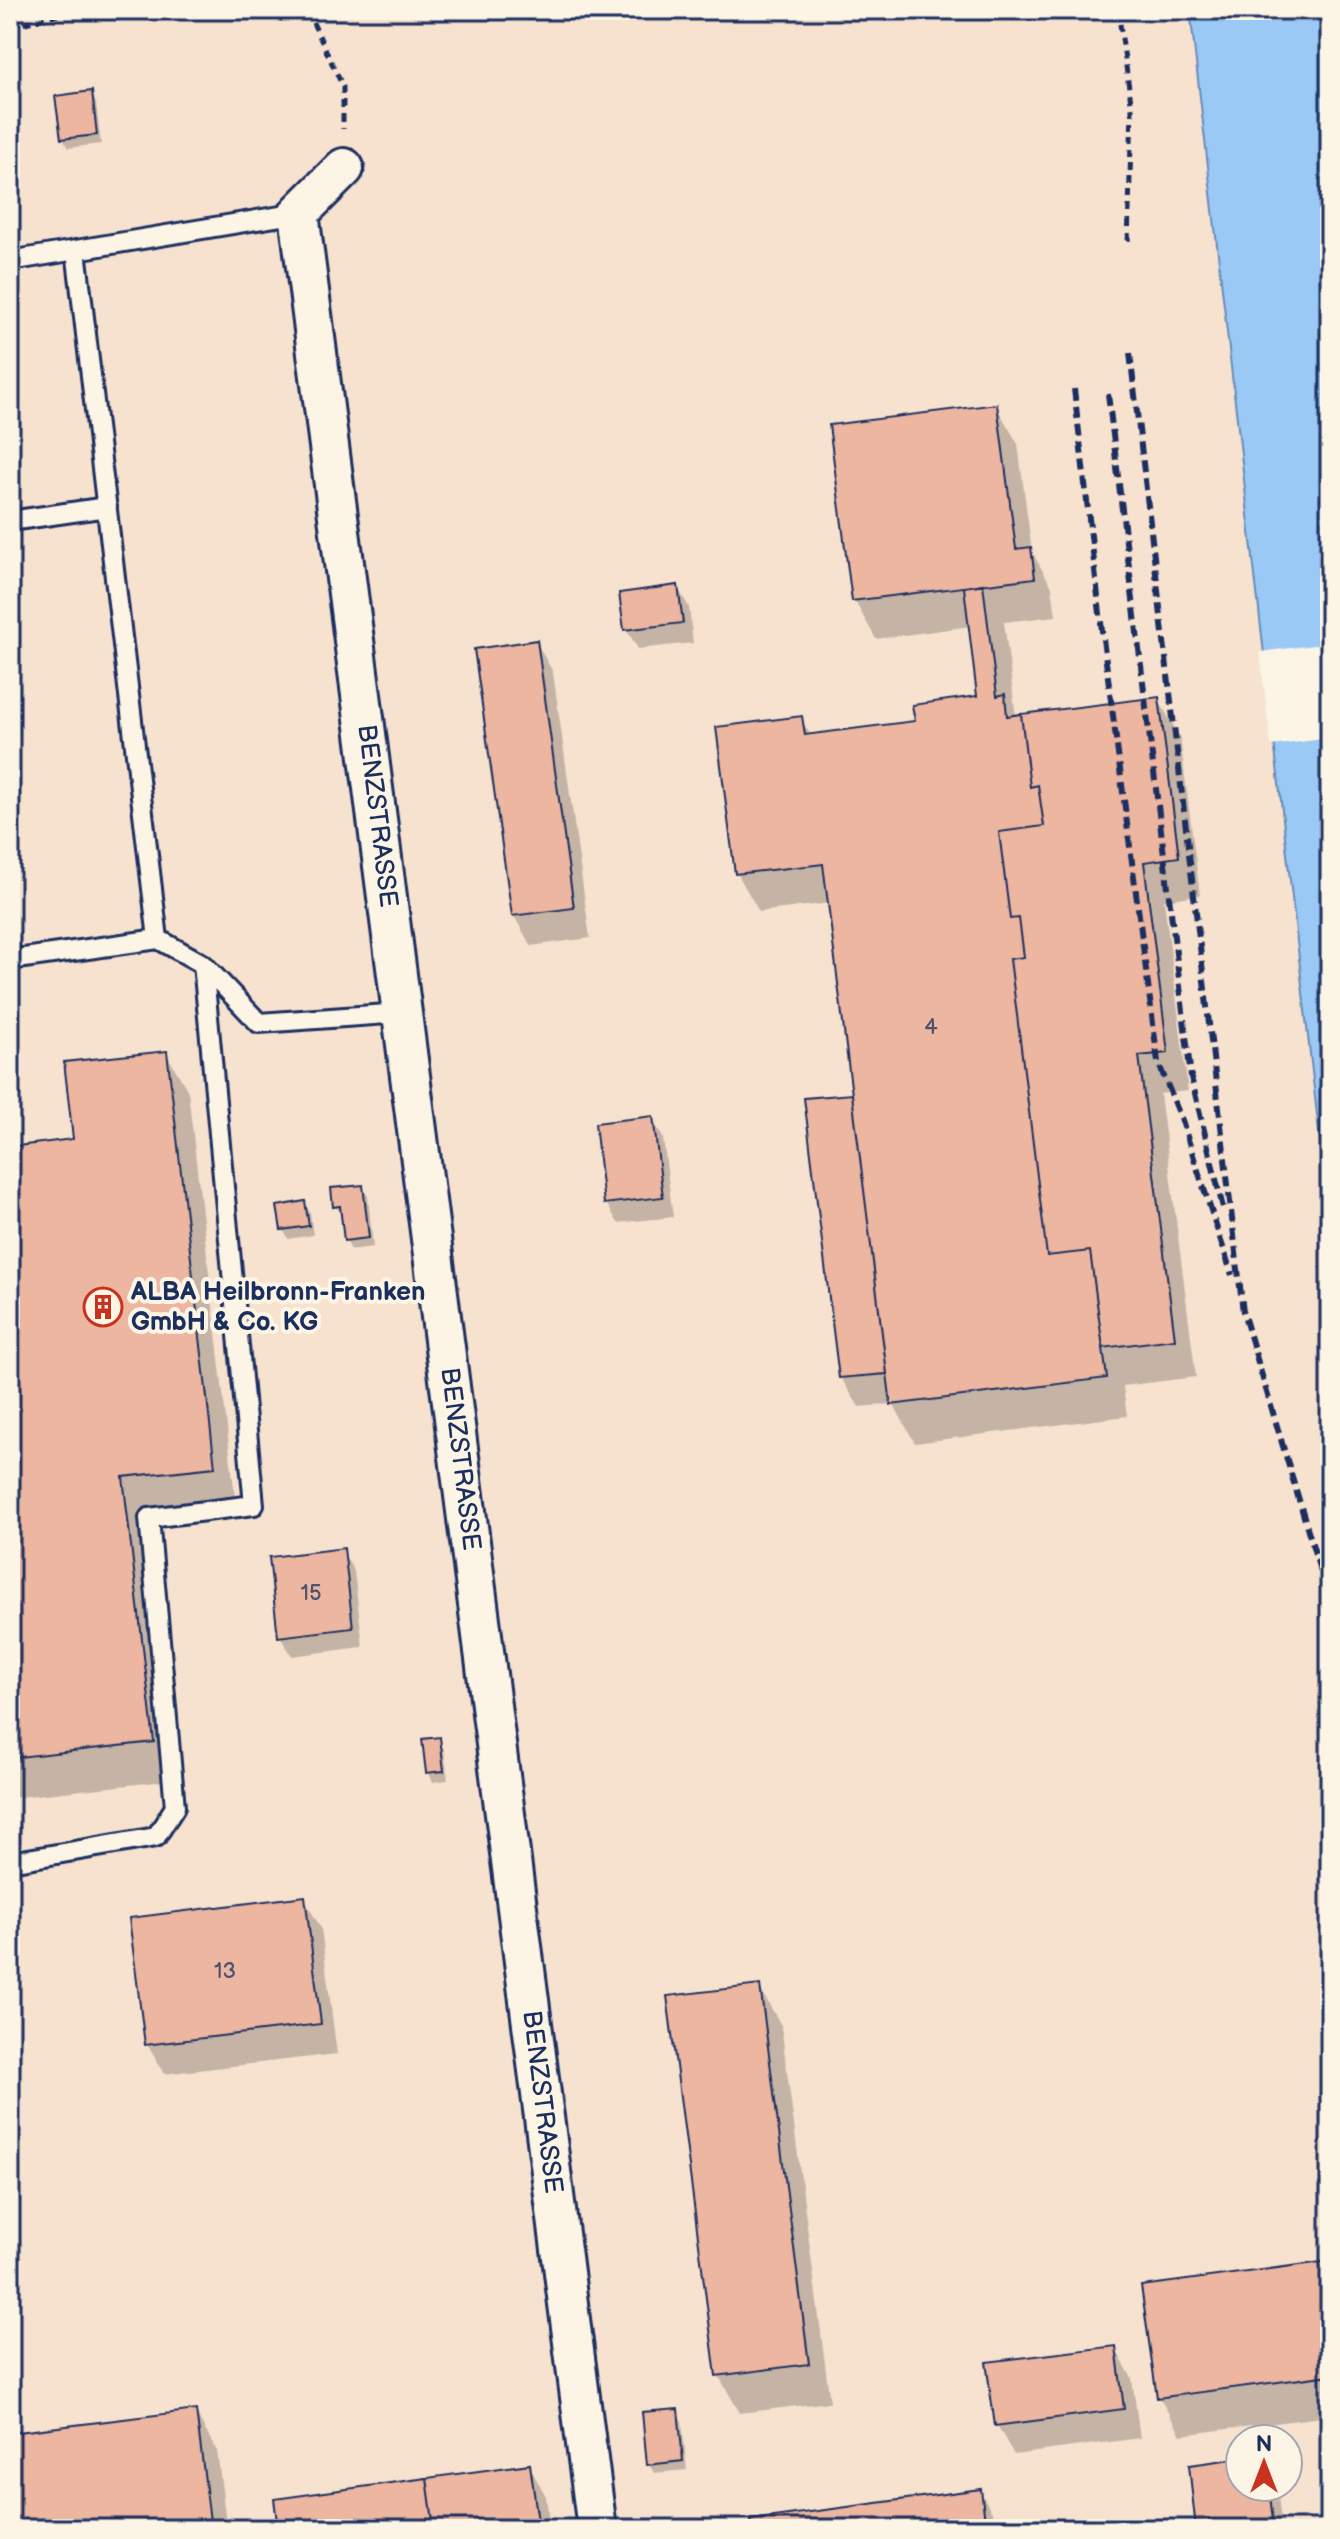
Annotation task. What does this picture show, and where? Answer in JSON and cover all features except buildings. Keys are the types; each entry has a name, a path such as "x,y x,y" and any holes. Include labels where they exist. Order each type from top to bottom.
{"street":[{"path":"299,213 344,168"},
{"name":"BENZSTRASSE","path":"299,213 597,2529"}],"lane":[{"path":"10,261 299,213"},
{"path":"76,250 158,939"},
{"path":"10,521 107,507"},
{"path":"10,960 158,939 203,964 259,1023 402,1013"},
{"path":"10,1862 156,1837 175,1807 149,1518 254,1505 203,964"}],"path":[{"path":"10,27 76,10"},
{"path":"307,10 343,87 344,168"},
{"path":"1118,10 1132,109 1128,244"}],"shaded area":[{"path":"26,10 1190,10 1330,1228 1330,2529 10,2529 10,16"}],"water":[{"path":"1190,10 1330,10 1330,1228"}],"pier":[{"path":"1330,643 1330,738 1271,746 1260,652"}],"railway":[{"path":"1130,353 1243,1312 1330,1604"},
{"path":"1074,389 1158,1062 1181,1118 1232,1275"},
{"path":"1108,394 1191,1077 1224,1212"}],"place":[{"name":"ALBA Heilbronn-Franken GmbH & Co. KG","path":"103,1307"}]}
